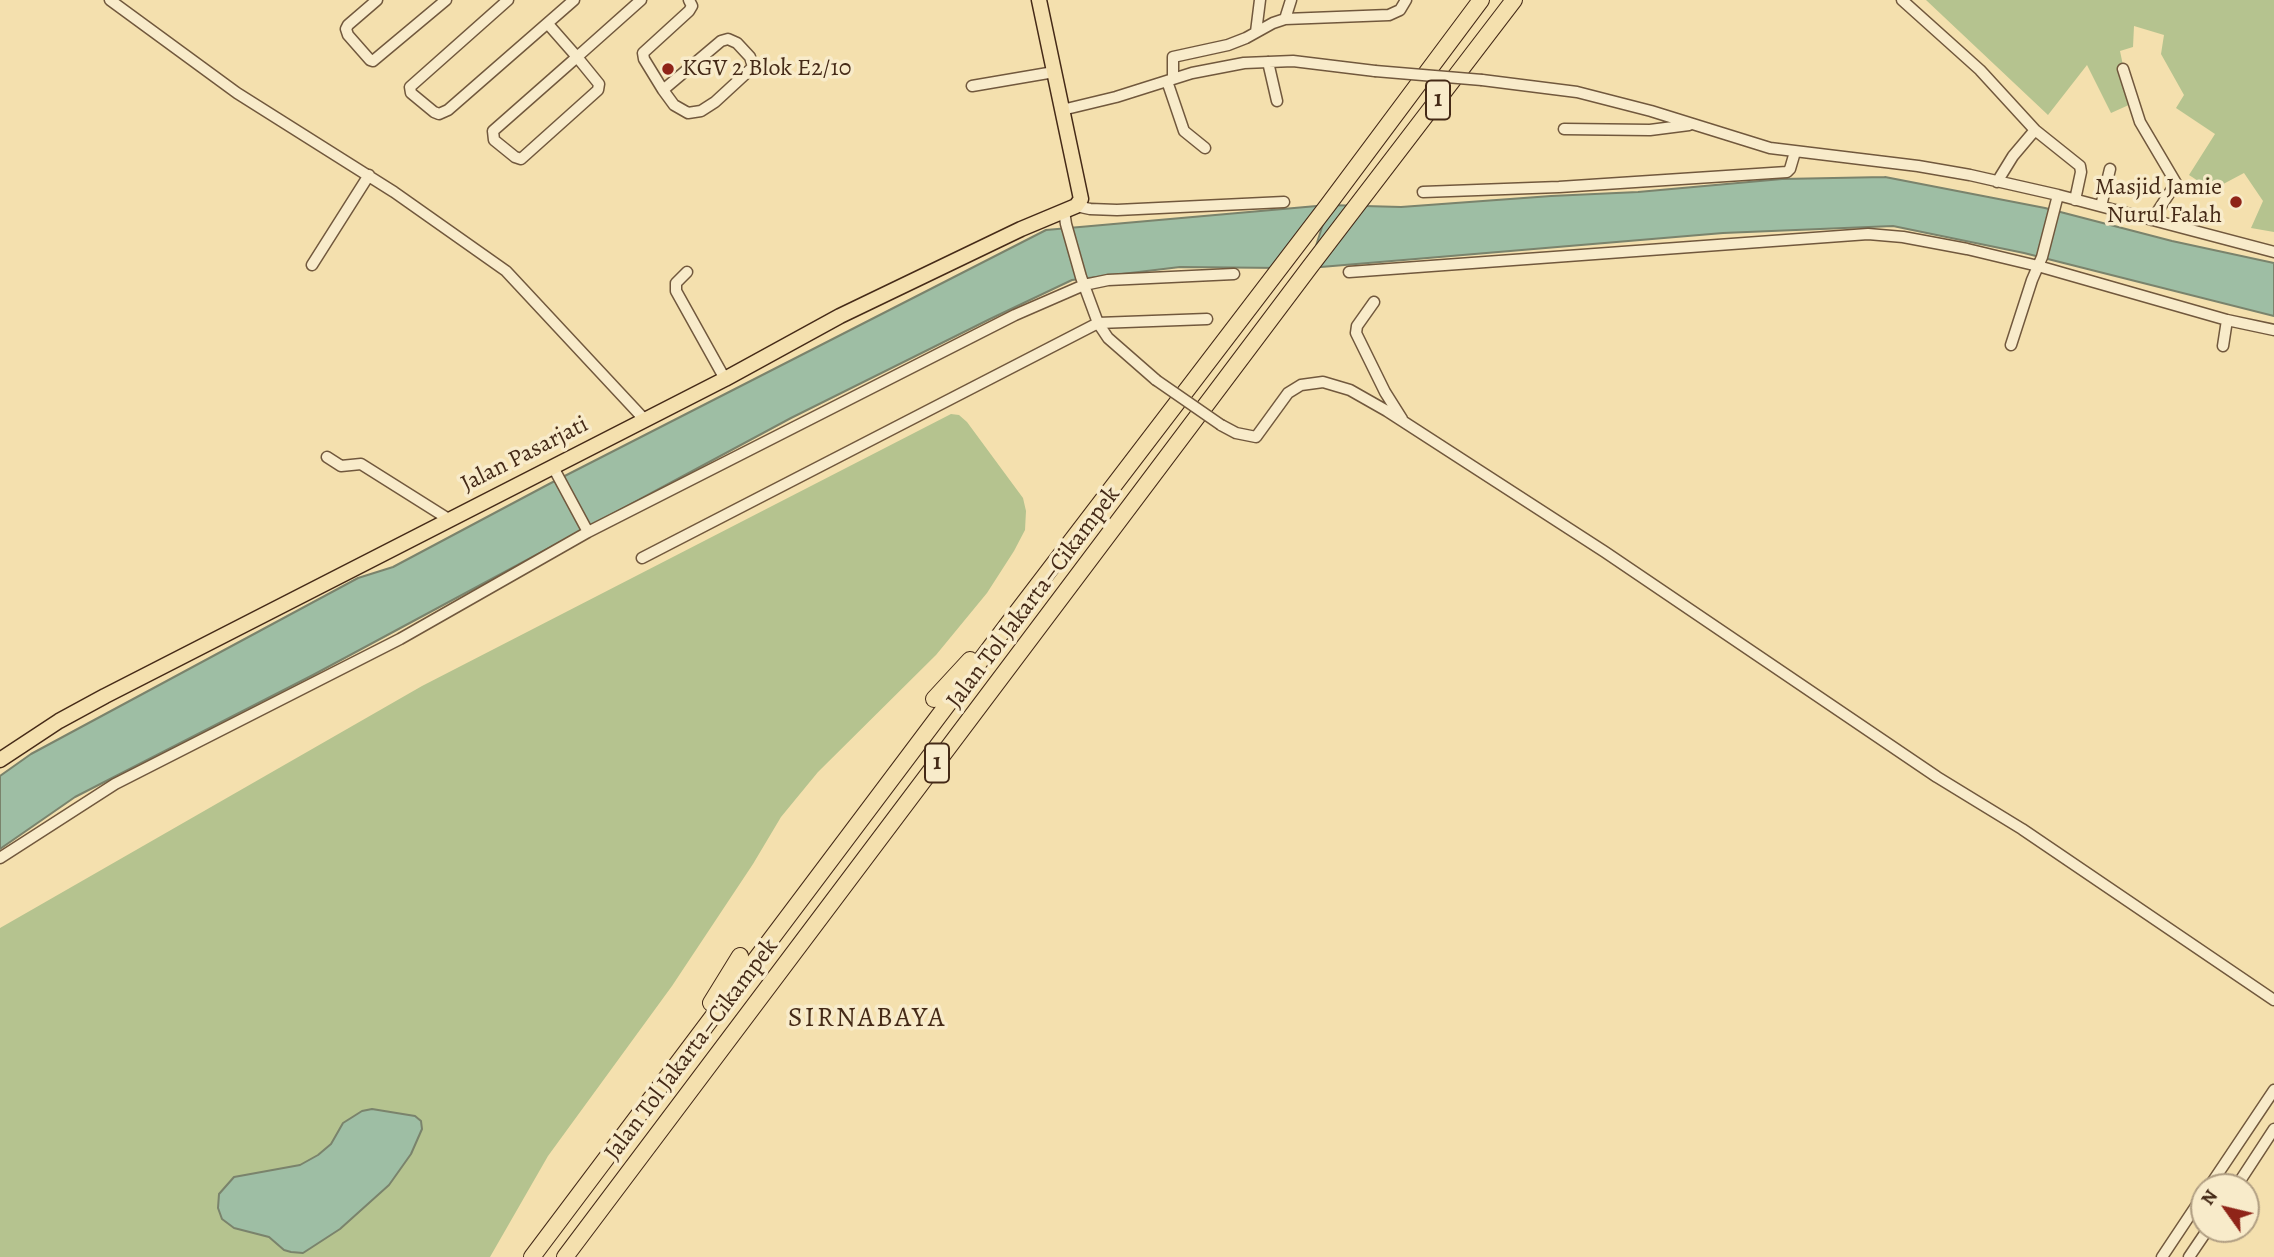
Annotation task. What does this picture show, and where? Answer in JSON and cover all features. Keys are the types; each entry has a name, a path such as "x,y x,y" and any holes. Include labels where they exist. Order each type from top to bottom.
{"highway":[{"name":"Jalan Tol Jakarta–Cikampek","path":"532,1257 1481,0"},
{"name":"Jalan Tol Jakarta–Cikampek","path":"565,1257 1309,268 1514,0"},
{"path":"934,699 978,652 1009,624"},
{"path":"662,1083 740,956"}],"main road":[{"path":"1039,0 1081,199 1071,211"},
{"name":"Jalan Pasarjati","path":"0,760 59,721 105,696 724,379 840,316 1021,229 1071,211"}],"street":[{"path":"110,0 237,93 369,176 506,271 644,419"},
{"path":"377,0 346,29 348,35 373,61 446,0"},
{"path":"508,0 410,87 411,93 433,113 439,114 447,110 574,0"},
{"path":"548,24 577,57 599,84 598,90 521,159 494,140 493,131 577,57 641,0"},
{"path":"663,90 721,41 728,39 737,43 753,62 750,72 701,111 688,113 682,110 663,90 643,53 690,10 692,6 689,0"},
{"path":"1256,32 1260,0"},
{"path":"1285,19 1291,0"},
{"path":"1205,148 1184,131 1170,80 1174,57 1228,45 1285,19 1389,15 1400,10 1406,0"},
{"path":"1902,0 1980,70 2035,130 2080,166 2075,200"},
{"path":"1268,62 1277,101"},
{"path":"1062,110 1226,66 1268,62 1315,62 1375,71 1482,80 1577,92 1651,111 1770,148 1919,166 2058,195 2274,252"},
{"path":"2123,69 2140,122 2176,183 2152,220"},
{"path":"972,86 1054,72"},
{"path":"1564,129 1650,130 1691,125"},
{"path":"1997,182 2013,156 2035,130"},
{"path":"1423,192 1559,187 1787,172 1795,152"},
{"path":"2102,206 2110,169"},
{"path":"312,265 369,176"},
{"path":"2011,345 2040,262 2058,195"},
{"path":"1284,202 1071,211 1082,281 1098,323 1108,338 1156,380 1236,433 1256,437 1288,393 1301,385 1317,382 1350,390 1594,544 1937,777 2022,829 2274,1000"},
{"path":"1349,272 1868,234 1903,237 2040,262 2227,320 2274,330"},
{"path":"687,272 676,283 676,291 724,379"},
{"path":"0,858 115,784 400,639 588,532 1082,281 1234,274"},
{"path":"1374,302 1357,326 1356,333 1385,392 1404,422"},
{"path":"642,558 1098,323 1207,319"},
{"path":"2223,346 2227,320"},
{"path":"327,457 341,466 361,464 450,520"},
{"path":"553,467 588,532"},
{"path":"2218,1173 2274,1090"},
{"path":"2245,1173 2274,1129"},
{"path":"2162,1257 2190,1215"}],"shaded area":[{"path":"1926,0 2274,0 2274,232 2251,228 2263,201 2244,173 2212,190 2189,175 2215,134 2176,108 2184,95 2161,54 2164,35 2134,26 2133,47 2120,51 2131,104 2111,113 2087,65 2048,115"},
{"path":"1885,177 2045,208 2172,241 2274,263 2274,316 2024,253 1893,226 1723,233 1309,268 1328,208 1281,268 1180,267 1072,280 990,319 791,418 313,675 75,797 0,849 0,776 31,754 358,578 393,567 549,484 1046,230 1328,205 1401,207 1638,192 1782,179"},
{"path":"951,414 959,415 967,422 1023,498 1026,511 1025,530 1014,551 987,593 936,655 818,772 781,817 672,986 548,1156 490,1257 0,1257 0,928 422,686"},
{"path":"372,1109 415,1116 421,1121 422,1129 411,1154 389,1185 340,1229 303,1253 291,1252 284,1250 269,1237 234,1228 222,1219 218,1208 219,1194 234,1177 300,1165 331,1144 343,1123 362,1111"}],"place":[{"name":"KGV 2 Blok E2/10","path":"668,69"},
{"name":"Masjid Jamie Nurul Falah","path":"2236,202"}],"district":[{"name":"SIRNABAYA","path":"867,1019"}]}
